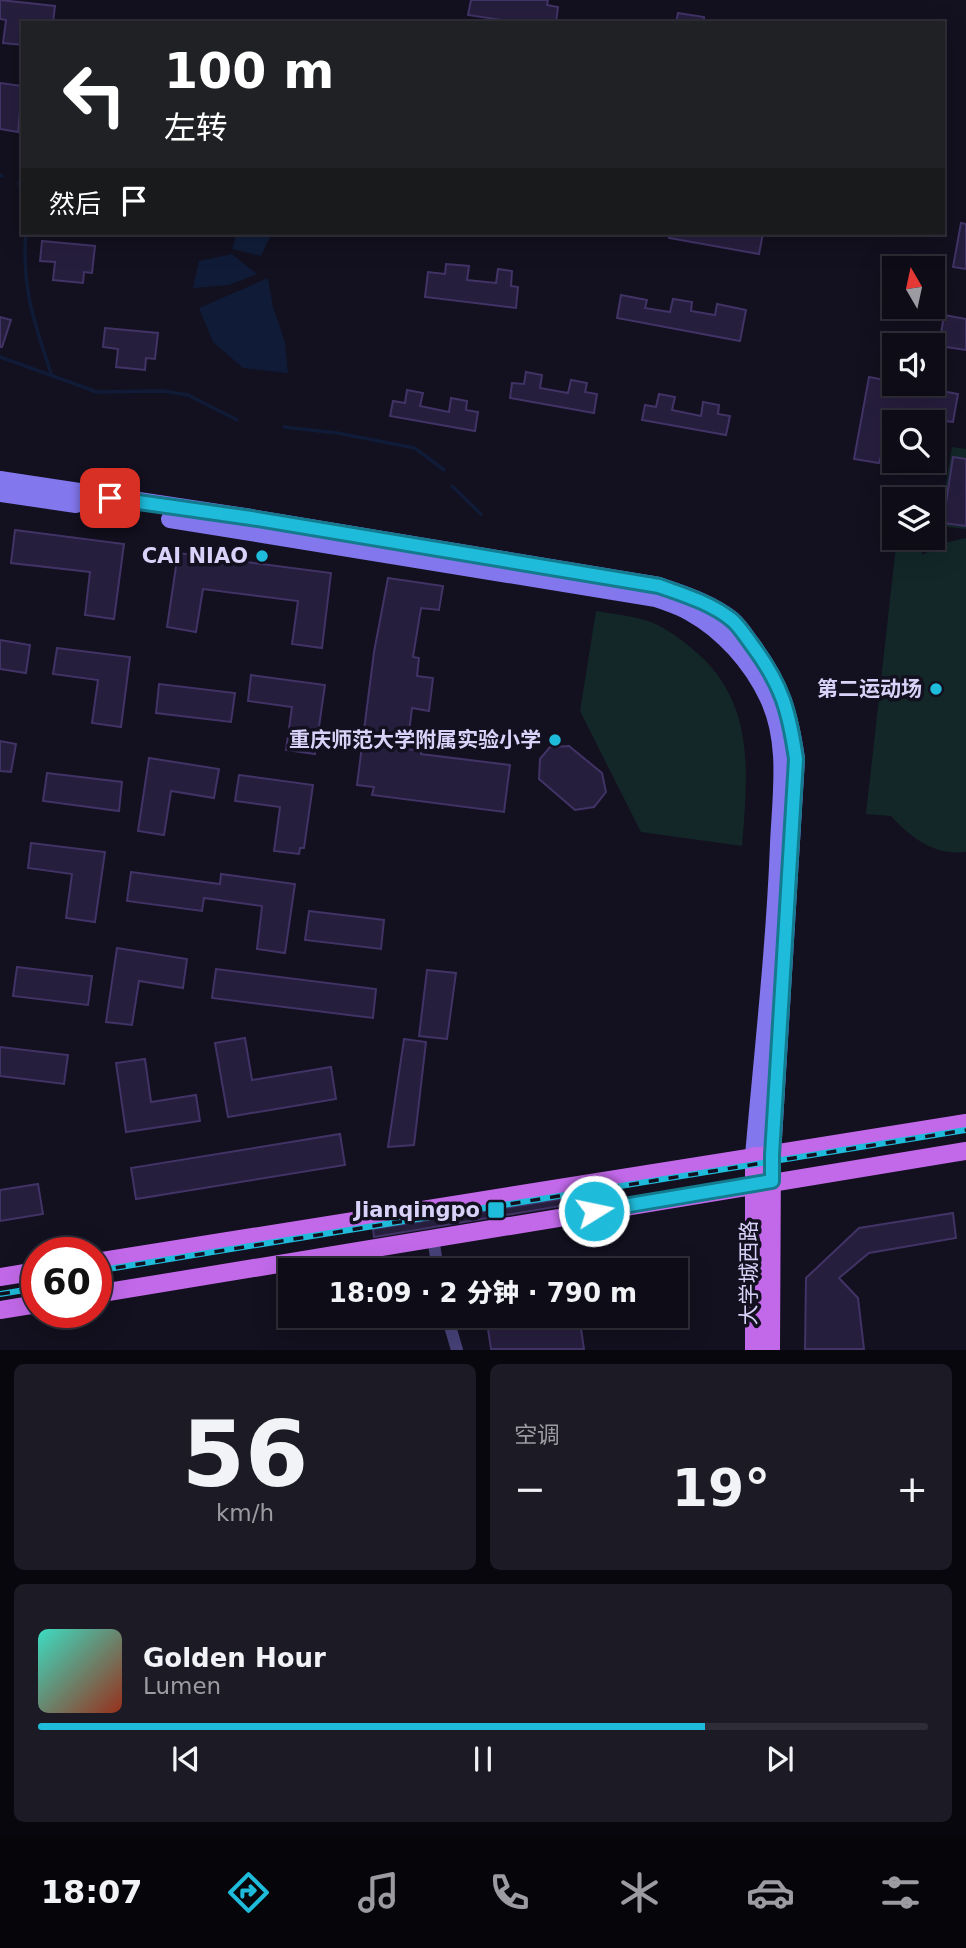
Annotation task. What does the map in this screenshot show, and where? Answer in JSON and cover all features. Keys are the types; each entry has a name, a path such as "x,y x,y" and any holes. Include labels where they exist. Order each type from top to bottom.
{"main road":[{"path":"112,1259 966,1124"},
{"path":"112,1291 966,1151"},
{"path":"754,1349 754,1184 763,1156"},
{"name":"大学城西路","path":"763,1156 772,1181 771,1349"},
{"path":"0,1277 21,1274"},
{"path":"0,1310 21,1307"}],"street":[{"path":"0,480 265,520 659,586 697,599 733,621 765,663 782,693 791,725 796,759 763,1156"},
{"path":"0,493 656,598 689,611 718,629 752,670 769,697 778,726 783,760 763,1156"},
{"path":"433,1238 436,1258"},
{"path":"451,1328 457,1349"}],"green space":[{"path":"952,447 966,449 966,529 945,527 945,490"},
{"path":"966,538 966,852 955,853 934,848 915,838 891,816 866,814 896,550 922,550 922,555 931,550 945,550 945,543"},
{"path":"596,611 638,618 668,631 711,667 727,689 737,713 746,764 742,846 641,832 580,711"}],"water":[{"path":"236,235 270,237 261,256 232,249"},
{"path":"232,254 257,274 229,285 193,288 199,261"},
{"path":"268,278 273,307 285,342 288,373 243,368 213,342 199,308"}],"building":[{"path":"0,0 55,6 53,21 21,21 21,45 3,43 6,20 0,19"},
{"path":"471,0 548,0 547,5 558,7 556,21 508,21 468,15"},
{"path":"678,13 704,17 704,21 676,21"},
{"path":"0,83 21,86 18,132 0,129"},
{"path":"961,223 966,224 966,269 953,267"},
{"path":"669,235 763,235 759,254 669,238"},
{"path":"42,241 95,246 92,273 84,272 83,283 53,280 55,262 40,261"},
{"path":"446,264 469,266 467,280 496,283 498,269 512,271 511,286 518,287 516,308 425,297 428,272 445,274"},
{"path":"621,295 647,300 645,308 670,312 673,299 692,302 691,311 715,315 717,304 746,310 740,341 617,318"},
{"path":"945,315 966,319 966,350 945,347 945,333 941,333"},
{"path":"0,317 11,320 2,347 0,347"},
{"path":"105,328 158,333 155,359 146,358 145,370 116,367 118,349 103,347"},
{"path":"526,372 542,375 540,388 568,393 571,380 587,383 585,392 597,394 594,413 510,398 512,383 524,384"},
{"path":"869,377 882,379 882,396 945,396 945,392 958,394 953,422 945,421 945,410 882,410 882,456 879,463 854,459"},
{"path":"407,390 423,393 420,406 449,412 451,398 467,401 466,410 478,412 475,431 390,416 393,401 405,403"},
{"path":"659,394 675,397 672,410 701,416 703,402 719,405 718,414 730,416 726,435 642,420 645,405 656,407"},
{"path":"953,457 966,459 966,526 945,523"},
{"path":"15,530 124,544 114,619 85,615 90,572 11,563"},
{"path":"178,553 331,573 322,648 292,644 298,601 203,589 196,632 167,627"},
{"path":"388,578 443,586 439,610 421,608 413,657 419,658 417,676 433,678 429,711 412,708 407,749 421,751 421,754 510,765 504,812 372,795 374,787 357,785 374,652"},
{"path":"0,640 30,645 26,673 0,669"},
{"path":"57,648 130,657 121,727 92,723 98,680 53,674"},
{"path":"251,675 325,685 315,754 286,750 292,707 248,701"},
{"path":"159,684 235,693 231,722 156,713"},
{"path":"0,741 16,744 11,772 0,771"},
{"path":"569,746 602,773 606,792 594,807 575,810 539,779 540,759 550,747"},
{"path":"149,758 219,769 214,798 171,791 164,835 138,831"},
{"path":"47,773 122,782 119,811 43,801"},
{"path":"239,775 313,785 304,848 300,848 299,854 274,851 280,807 235,801"},
{"path":"31,843 105,852 95,922 66,918 72,874 28,868"},
{"path":"131,872 220,884 221,874 295,884 285,953 257,949 262,906 204,898 202,911 127,901"},
{"path":"309,911 384,920 381,949 305,940"},
{"path":"117,948 187,959 183,988 139,981 132,1025 106,1022"},
{"path":"17,967 92,976 88,1005 13,996"},
{"path":"216,969 376,989 373,1018 212,998"},
{"path":"427,970 456,973 447,1039 419,1036"},
{"path":"245,1038 252,1080 331,1067 336,1099 228,1117 215,1043"},
{"path":"404,1039 426,1042 414,1145 388,1147"},
{"path":"0,1047 68,1055 64,1084 0,1076"},
{"path":"145,1059 151,1102 196,1095 200,1121 126,1132 116,1063"},
{"path":"340,1134 345,1165 136,1199 131,1168"},
{"path":"38,1184 43,1214 0,1221 0,1190"},
{"path":"619,1190 620,1196 374,1237 373,1229"},
{"path":"953,1213 956,1238 869,1253 839,1278 858,1298 864,1349 805,1349 806,1278 859,1228"},
{"path":"488,1328 581,1328 584,1349 491,1349"}],"waterway":[{"path":"26,235 28,288 35,323 52,376"},
{"path":"0,357 97,392 163,391 188,395 237,420"},
{"path":"284,427 337,433 415,448 444,470"},
{"path":"452,486 481,514"}],"railway":[{"path":"112,1268 966,1130"},
{"path":"0,1294 21,1291"}],"place":[{"name":"CAI NIAO","path":"262,556"},
{"name":"第二运动场","path":"936,689"},
{"name":"重庆师范大学附属实验小学","path":"555,740"},
{"name":"Jianqingpo","path":"496,1210"}],"route":[{"path":"110,498 251,518 659,586 697,599 733,621 765,663 782,693 791,725 796,759 772,1181 594,1211"}]}
